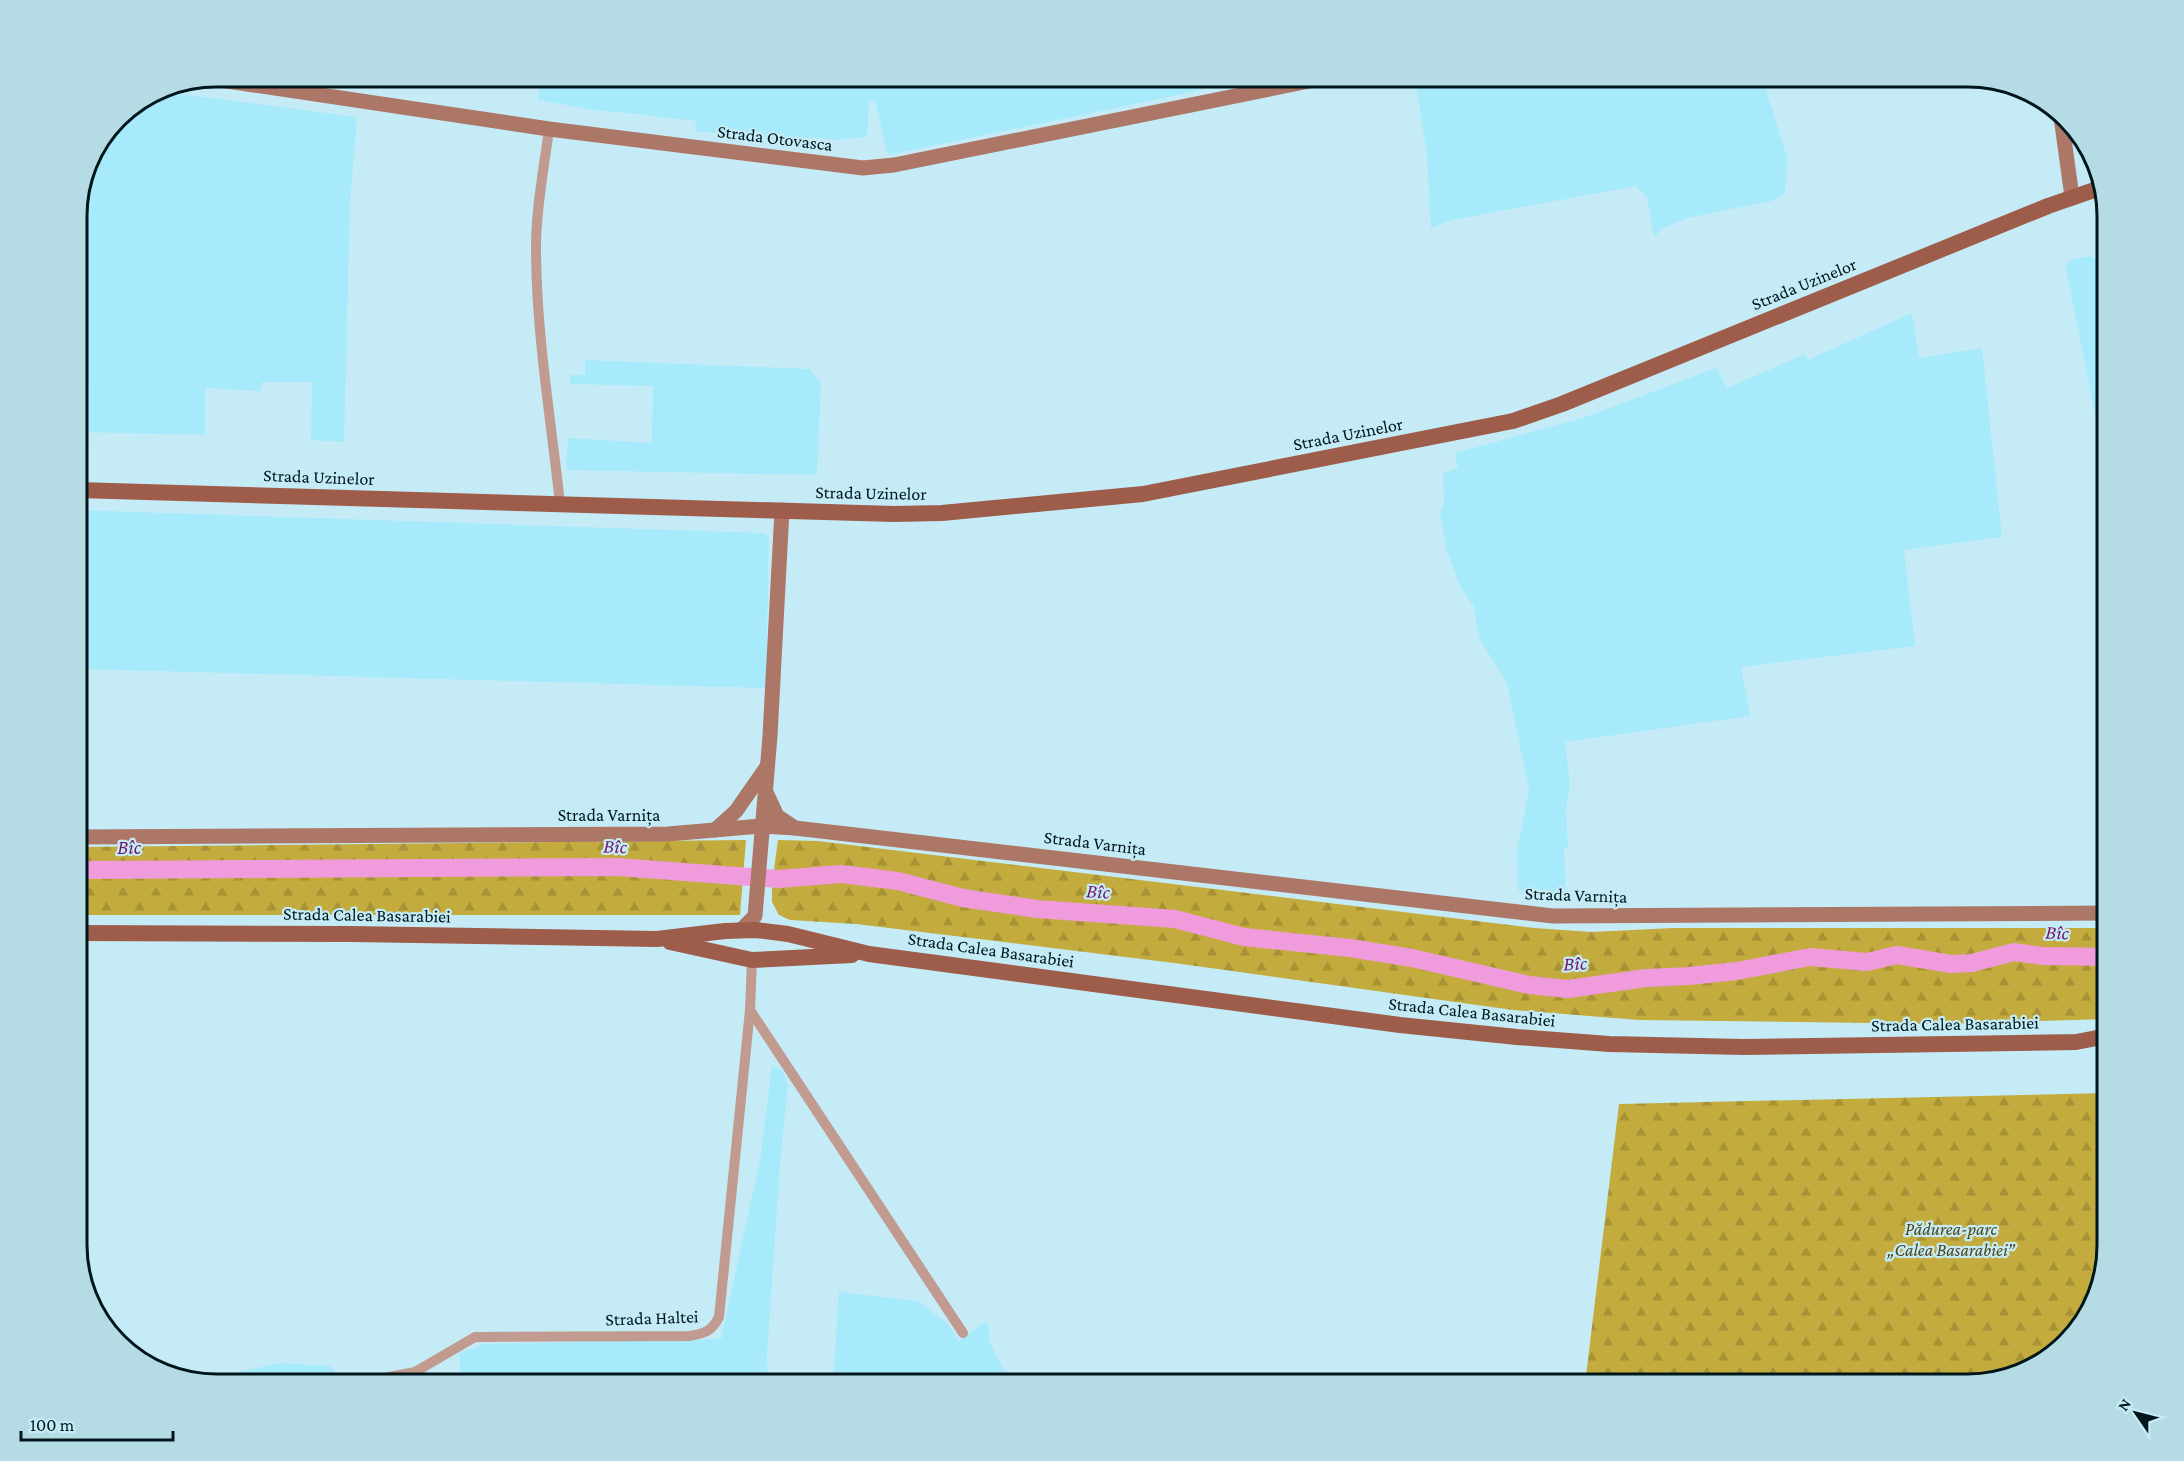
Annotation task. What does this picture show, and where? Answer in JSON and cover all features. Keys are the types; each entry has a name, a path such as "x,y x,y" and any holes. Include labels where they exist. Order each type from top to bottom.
{"main road":[{"name":"Strada Uzinelor","path":"87,490 894,514 942,513 1143,494 1513,421 1573,399 2072,196 2095,190"},
{"name":"Strada Calea Basarabiei","path":"87,933 657,939 724,930 741,930 788,934 869,954 1400,1025 1529,1038 1609,1044 1744,1047 2076,1042 2097,1038"},
{"path":"741,930 738,944 752,959 770,945 769,932"},
{"name":"Strada Calea Basarabiei","path":"657,939 752,959 869,954"},
{"name":"Strada Calea Basarabiei","path":"2076,1042 2097,1047"}],"street":[{"name":"Strada Otovasca","path":"267,87 549,129 849,167 873,168 1279,87"},
{"path":"549,129 538,211 537,296 560,504"},
{"path":"2063,129 2072,196"},
{"path":"741,930 756,911 768,765 782,510"},
{"path":"715,830 746,799 768,765"},
{"path":"766,792 777,816 795,828"},
{"name":"Strada Varnița","path":"87,837 668,834 715,830 761,833 795,828 1553,916 2097,913"},
{"path":"756,911 769,932"},
{"name":"Strada Haltei","path":"405,1374 416,1372 475,1337 689,1336 708,1332 719,1317 750,1010 752,959"},
{"path":"750,1010 963,1333"}],"shaded area":[{"path":"540,87 1204,87 1202,90 888,155 875,101 869,102 867,137 834,140 813,137 812,139 806,138 805,143 695,131 696,121 601,111 538,100"},
{"path":"1417,87 1765,87 1787,157 1785,194 1771,201 1687,218 1662,229 1654,237 1647,197 1636,186 1452,220 1431,228 1427,155"},
{"path":"176,93 357,117 350,202 344,442 311,440 312,382 262,382 261,391 205,388 205,435 87,432 87,207 91,182 104,151 114,137 137,114 151,104"},
{"path":"2089,256 2097,260 2097,423 2065,264 2070,260"},
{"path":"1912,313 1919,358 1982,348 2002,537 1904,550 1915,646 1741,667 1750,716 1565,742 1570,785 1566,809 1568,848 1564,849 1566,893 1518,890 1517,851 1529,790 1507,683 1479,638 1474,607 1459,584 1447,551 1440,514 1444,503 1443,473 1458,468 1455,453 1586,417 1716,368 1727,388 1805,354 1808,360"},
{"path":"585,360 809,369 821,383 817,475 566,470 568,438 652,443 653,386 570,384 570,375 585,375"},
{"path":"87,510 762,533 769,536 766,688 87,669"},
{"path":"772,1065 782,1070 788,1085 780,1164 767,1354 768,1374 460,1374 459,1353 484,1344 721,1339 760,1160"},
{"path":"839,1292 918,1301 948,1324 959,1341 986,1321 989,1326 989,1342 1005,1371 1011,1374 834,1374"},
{"path":"281,1363 330,1366 337,1374 238,1374 237,1372"}],"green space":[{"path":"746,840 740,915 87,915 87,847"},
{"path":"778,840 818,841 1535,928 1591,932 1673,928 2097,928 2097,1019 1942,1024 1639,1020 1513,1010 1174,963 856,924 790,920 779,915 772,902"},
{"name":"Pădurea-parc „Calea Basarabiei”","path":"2097,1093 2096,1262 2093,1279 2084,1302 2070,1324 2047,1347 2018,1364 1985,1373 1586,1374 1619,1104"}],"waterway":[{"name":"Bîc","path":"87,870 618,867 778,879 841,874 898,881 963,898 1037,909 1175,919 1244,937 1350,948 1412,958 1529,985 1568,989 1646,978 1737,971 1810,957 1867,962 1897,955 1951,964 1972,963 2014,952 2043,956 2097,957"}]}
